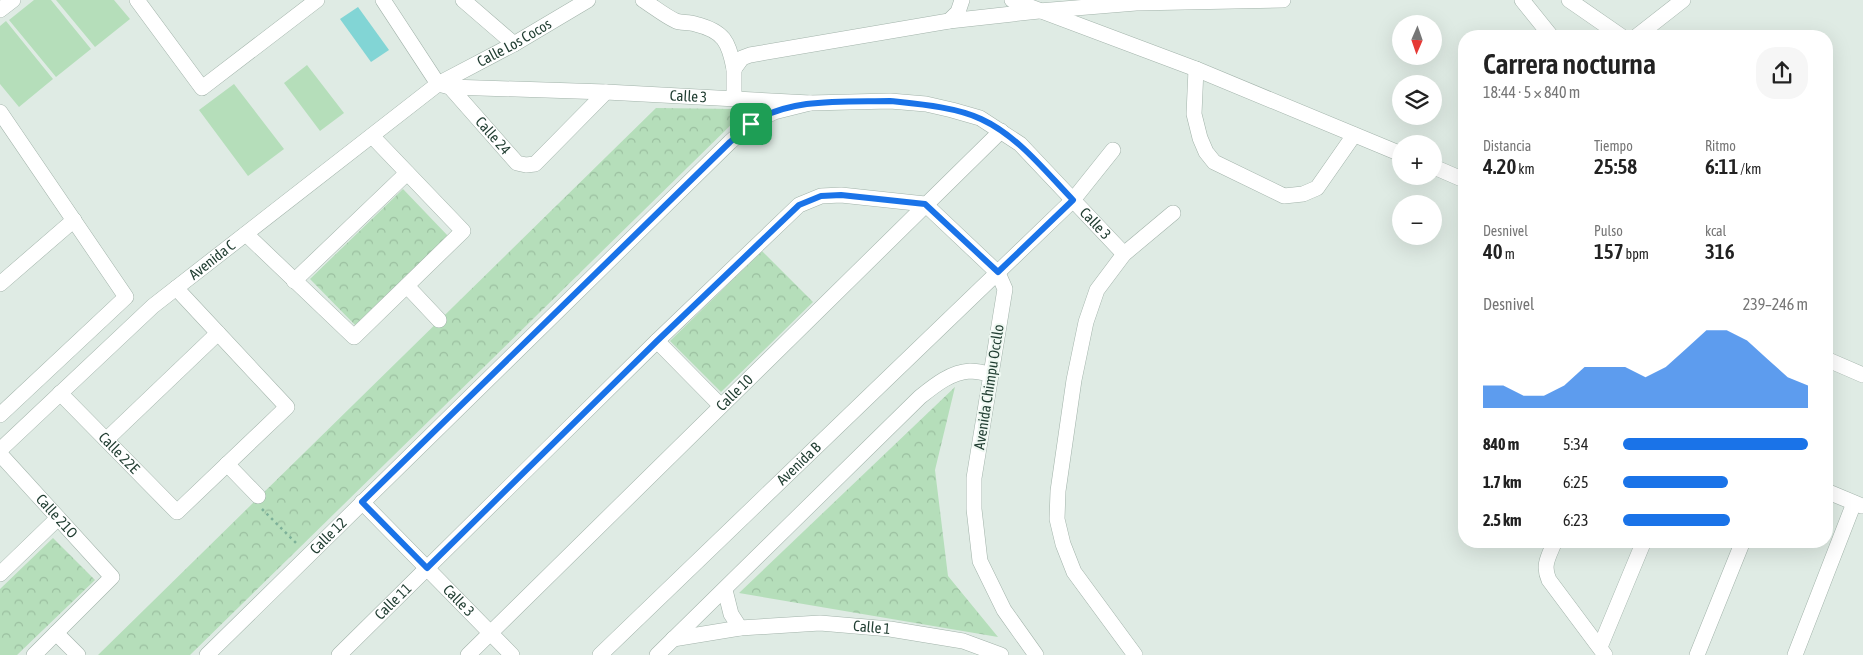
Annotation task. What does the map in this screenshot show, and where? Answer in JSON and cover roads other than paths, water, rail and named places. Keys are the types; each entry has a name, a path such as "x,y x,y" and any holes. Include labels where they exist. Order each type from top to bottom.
{"street":[{"path":"0,10 13,0"},
{"path":"137,0 202,88 317,0"},
{"name":"Calle 24","path":"383,0 444,86 517,163 526,166 535,164 606,92"},
{"path":"463,0 514,44"},
{"name":"Calle Los Cocos","path":"444,86 588,0"},
{"path":"643,0 677,22 694,24 712,30 725,40 730,51 740,100 751,124"},
{"path":"949,21 958,12 962,0"},
{"path":"1012,0 1196,69 1392,150"},
{"path":"734,69 742,58 750,55 949,21 1039,11 1073,4 1283,0"},
{"path":"1522,0 1546,30"},
{"path":"1569,0 1612,30"},
{"path":"1645,30 1683,0"},
{"path":"1196,69 1194,114 1200,138 1206,152 1214,162 1284,196 1303,194 1317,188 1354,135"},
{"name":"Calle 3","path":"444,86 606,92 810,103 890,101 926,104 980,118 1020,144 1124,254"},
{"name":"Avenida C","path":"0,450 153,306 372,136 444,86"},
{"name":"Calle 12","path":"207,655 730,142 751,124 774,112 810,103"},
{"path":"0,112 5,132 74,220 126,297 0,415"},
{"name":"Calle 10","path":"468,655 720,405 1001,131"},
{"path":"246,234 354,338 463,231 372,136"},
{"path":"925,204 998,272 1073,200 1113,150"},
{"path":"1442,170 1458,176"},
{"path":"294,281 407,173"},
{"name":"Calle 11","path":"339,655 657,341 799,205 821,196 841,195 925,204"},
{"path":"1135,655 1074,572 1063,544 1058,519 1058,491 1074,380 1086,322 1098,290 1124,254 1173,212"},
{"path":"0,284 74,220"},
{"name":"Avenida Chimpu Occllo","path":"998,272 1005,290 974,478 974,510 980,561 1004,610 1036,655"},
{"name":"Avenida B","path":"600,655 998,272"},
{"path":"406,286 439,320"},
{"path":"176,288 287,407 227,464 260,502"},
{"path":"107,439 218,333"},
{"path":"657,341 720,405"},
{"path":"1833,362 1863,375"},
{"path":"657,655 931,388 953,375 971,371 990,374"},
{"name":"Calle 22E","path":"60,393 177,512 227,464"},
{"name":"Calle 21O","path":"0,454 112,578 56,633"},
{"path":"1795,655 1859,505 1833,494"},
{"name":"Calle 3","path":"362,502 512,655"},
{"path":"0,574 58,518"},
{"path":"1551,548 1545,571 1549,580 1602,651"},
{"path":"1602,651 1641,548"},
{"path":"1697,655 1740,548"},
{"path":"725,590 731,614 740,628"},
{"name":"Calle 1","path":"673,640 740,628 820,623 890,629 963,641 1002,655"},
{"path":"34,655 56,633 78,655"}],"water":[{"path":"358,7 389,50 371,62 340,19"}]}
